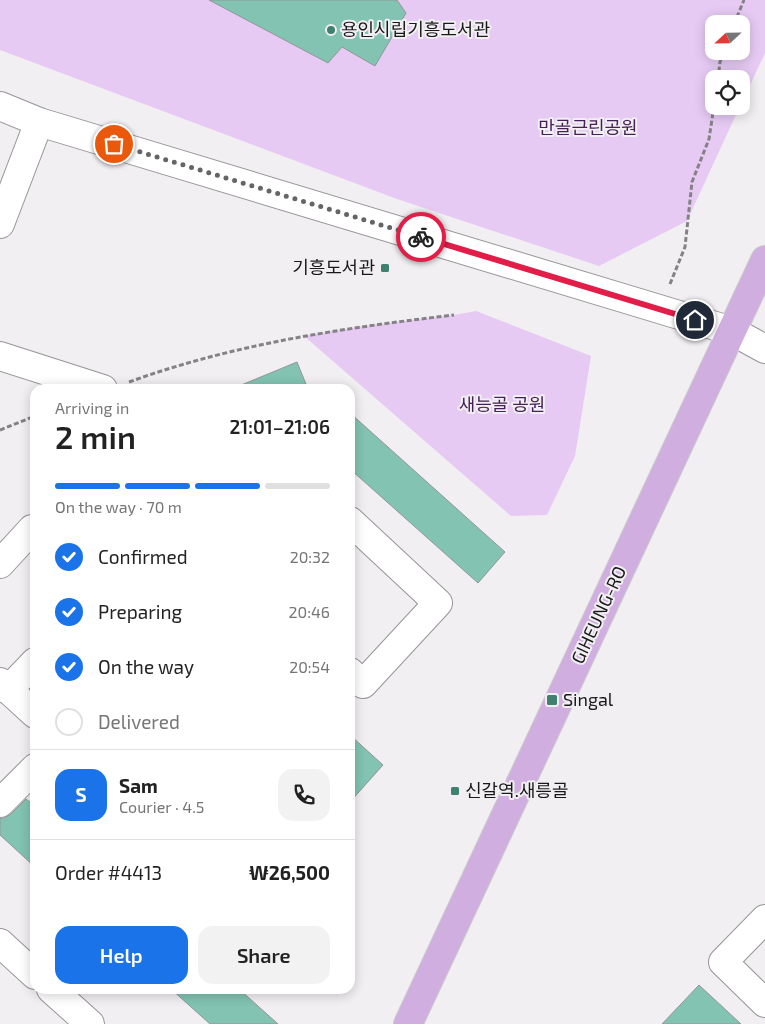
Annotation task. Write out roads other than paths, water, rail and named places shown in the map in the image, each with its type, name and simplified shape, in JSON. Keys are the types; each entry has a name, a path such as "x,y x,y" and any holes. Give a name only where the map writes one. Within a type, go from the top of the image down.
{"main road":[{"name":"GIHEUNG-RO","path":"408,1024 765,260"}],"street":[{"path":"0,106 39,122 732,331 765,349"},
{"path":"0,224 39,122"},
{"path":"0,356 106,384"},
{"path":"355,526 438,604 363,684 355,677"},
{"path":"0,564 30,531"},
{"path":"30,666 4,686 30,709"},
{"path":"0,803 30,773"},
{"path":"765,919 723,962 765,1003"},
{"path":"0,943 30,970"},
{"path":"57,994 90,1024"}],"place":[{"name":"용인시립기흥도서관","path":"331,30"},
{"name":"기흥도서관","path":"385,268"},
{"name":"Singal","path":"552,700"},
{"name":"신갈역.새릉골","path":"455,791"}],"park label":[{"name":"만골근린공원","path":"588,128"},
{"name":"새능골 공원","path":"502,405"}]}
